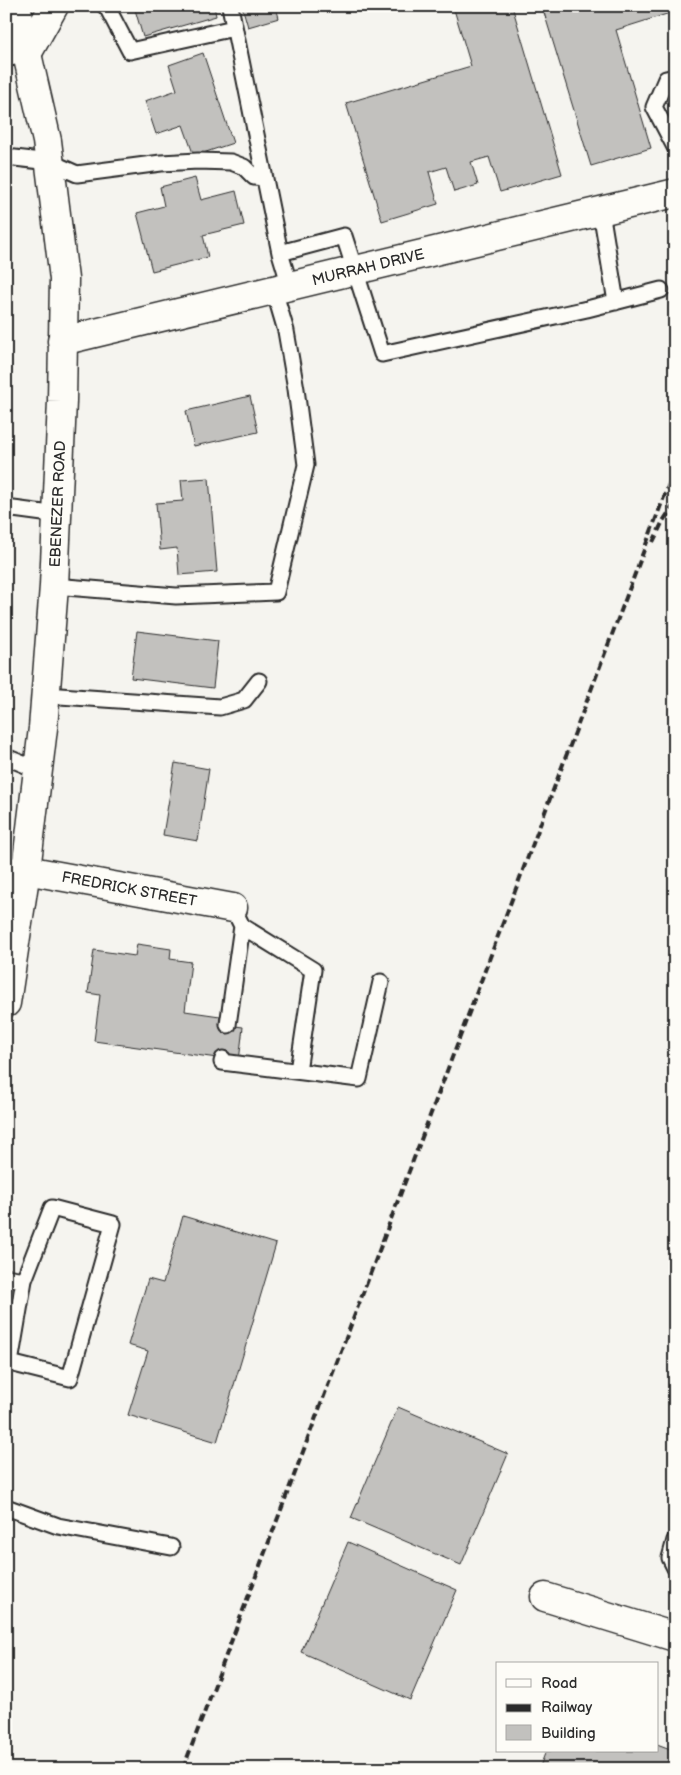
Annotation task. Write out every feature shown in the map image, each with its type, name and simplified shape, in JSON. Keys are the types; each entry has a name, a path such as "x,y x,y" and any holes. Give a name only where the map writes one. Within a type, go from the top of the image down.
{"main road":[{"name":"EBENEZER ROAD","path":"6,1003 16,867 38,770 54,586 62,401 64,279 47,141 17,56 16,6"},
{"path":"17,56 54,6"},
{"name":"MURRAH DRIVE","path":"62,341 675,193"},
{"name":"FREDRICK STREET","path":"16,867 238,917"},
{"path":"545,1597 675,1637"}],"lane":[{"path":"54,586 176,596 276,592 306,465 286,331 280,253 230,6"},
{"path":"107,7 130,51 234,28"},
{"path":"675,77 666,79 654,107 675,147"},
{"path":"6,157 50,162 77,174 160,163 231,162 244,167 254,177 265,178"},
{"path":"601,211 616,302"},
{"path":"280,253 344,236 382,354 616,302 661,290"},
{"path":"6,508 58,516"},
{"path":"45,695 220,707 244,700 259,681"},
{"path":"6,756 38,770"},
{"path":"228,1025 238,917 313,970 298,1071"},
{"path":"223,1059 222,1062 359,1079 381,982"},
{"path":"52,1208 113,1224 70,1378 10,1363 24,1280 52,1208"},
{"path":"6,1277 24,1280"},
{"path":"6,1507 58,1526 170,1547"},
{"path":"675,1540 670,1558 675,1568"}],"building":[{"path":"134,6 214,6 216,16 143,37"},
{"path":"242,6 279,6 276,7 279,18 248,27"},
{"path":"453,6 512,6 562,174 500,192 489,157 471,162 478,185 454,192 446,167 429,172 438,204 382,221 346,103 471,66"},
{"path":"542,6 675,6 675,31 670,13 616,30 651,148 591,166"},
{"path":"203,53 233,143 194,156 183,125 156,134 145,101 177,90 169,65"},
{"path":"195,178 201,200 236,191 244,225 203,235 208,257 152,271 137,213 164,206 160,187"},
{"path":"250,396 258,432 194,446 186,411"},
{"path":"209,478 217,572 179,575 177,548 160,550 156,503 183,501 181,480"},
{"path":"137,631 218,641 213,688 131,678"},
{"path":"175,763 209,769 198,841 163,835"},
{"path":"137,944 171,949 170,959 191,962 185,1011 220,1016 219,1024 243,1027 239,1061 94,1041 100,995 88,993 94,950 135,956"},
{"path":"183,1216 276,1244 217,1442 128,1415 148,1351 128,1345 148,1279 163,1283"},
{"path":"398,1407 508,1454 461,1565 351,1518"},
{"path":"348,1542 457,1590 410,1700 301,1652"},
{"path":"658,1744 673,1750 666,1769 539,1769 546,1752 658,1752"}],"railway":[{"path":"183,1769 675,468"},
{"path":"653,542 663,521 675,503"}]}
